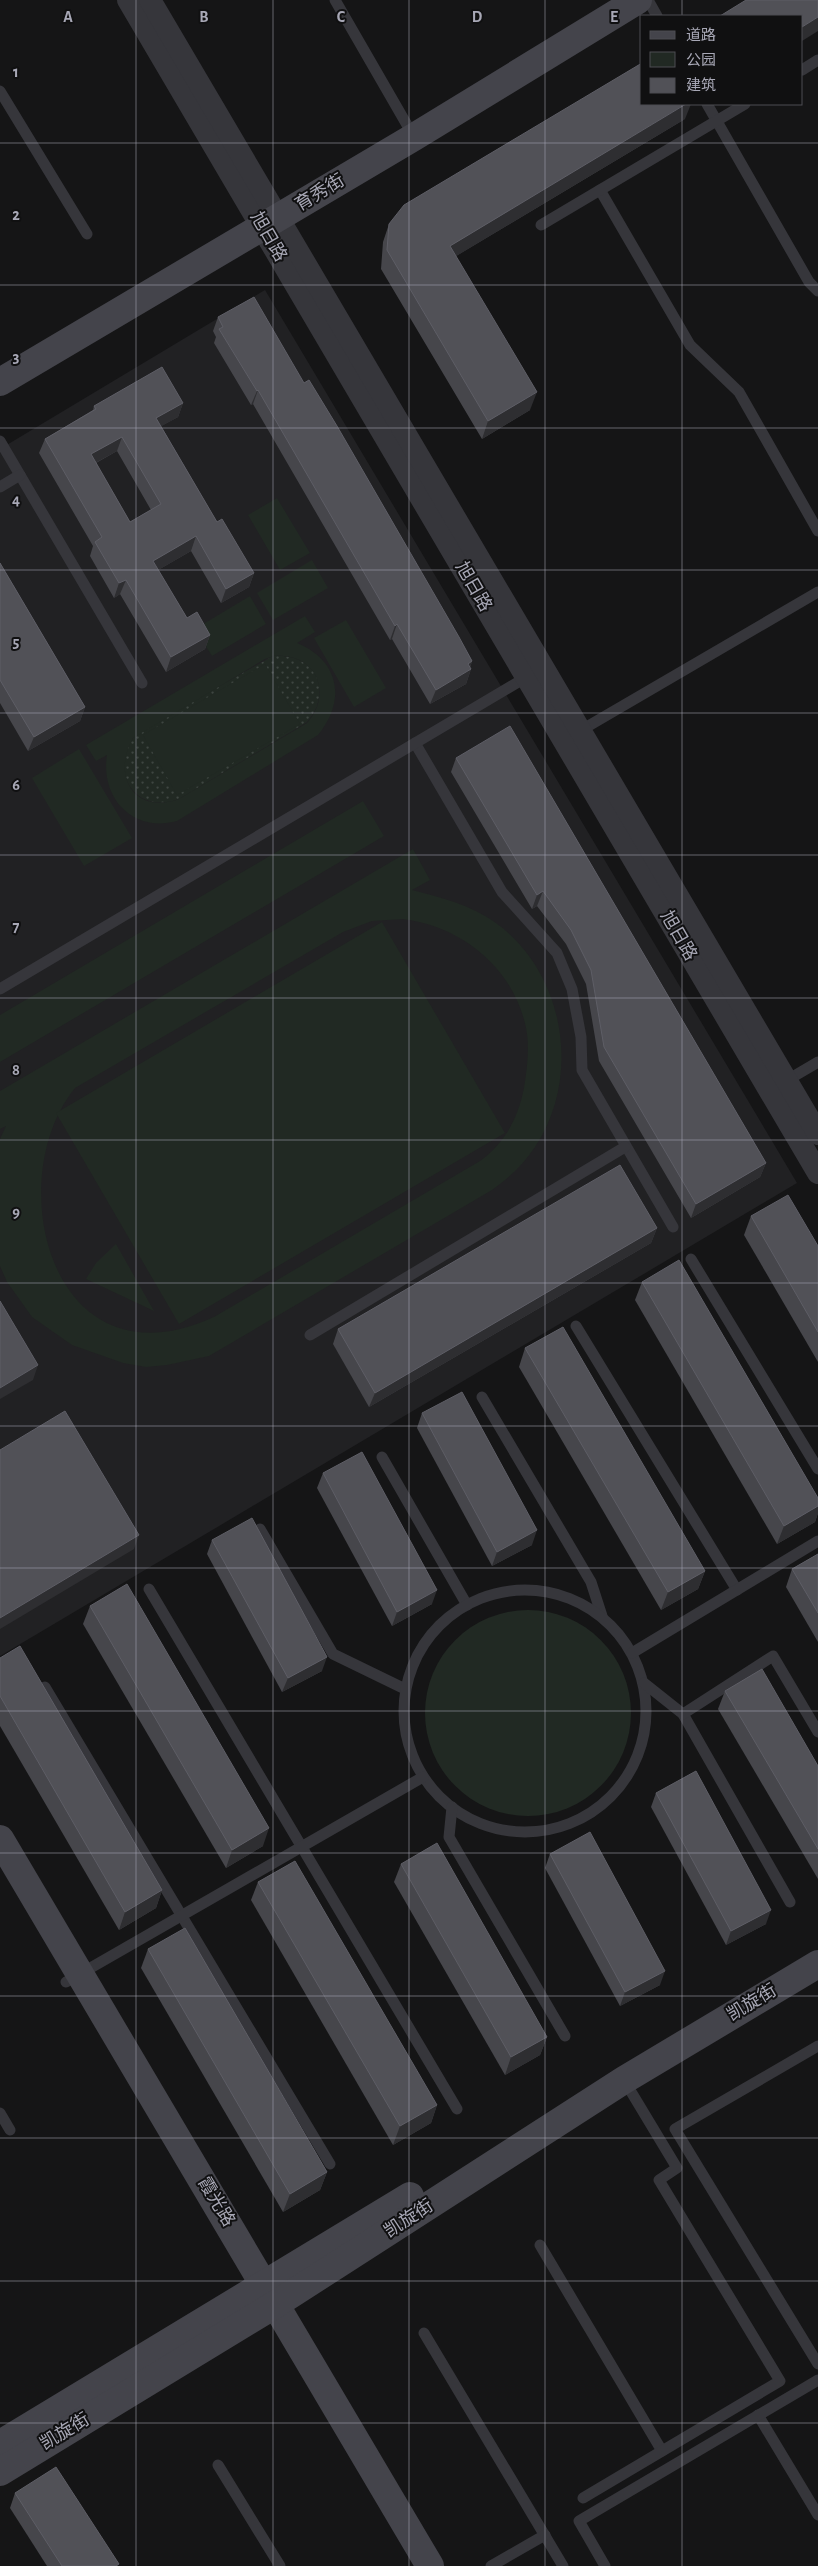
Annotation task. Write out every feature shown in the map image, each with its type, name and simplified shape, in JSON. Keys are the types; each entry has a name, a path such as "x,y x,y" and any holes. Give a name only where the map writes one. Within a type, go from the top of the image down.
{"street":[{"name":"旭日路","path":"128,0 265,215 778,1086 818,1173"},
{"name":"旭日路","path":"150,0 265,215"},
{"name":"育秀街","path":"409,129 605,0"},
{"name":"育秀街","path":"0,382 265,215 409,129 638,0"},
{"name":"育秀街","path":"0,360 265,215"},
{"name":"旭日路","path":"778,1086 818,1134"},
{"name":"霞光路","path":"0,1839 73,1978 263,2299 430,2566"},
{"name":"霞光路","path":"0,1870 73,1978"},
{"name":"凯旋街","path":"0,2472 263,2299 818,1950"},
{"name":"凯旋街","path":"0,2444 263,2299 818,1964"},
{"name":"霞光路","path":"263,2299 411,2566"}],"lane":[{"path":"335,0 409,129"},
{"path":"648,0 656,15"},
{"path":"803,69 818,60"},
{"path":"0,91 87,234"},
{"path":"708,105 809,282 818,291"},
{"path":"540,225 743,105"},
{"path":"600,190 690,345 740,392 818,530"},
{"path":"0,441 142,683"},
{"path":"0,487 20,475"},
{"path":"572,736 818,592"},
{"path":"0,989 534,672"},
{"path":"415,743 502,892 557,953 566,972 576,1005 581,1037 582,1070 673,1227"},
{"path":"778,1086 818,1062"},
{"path":"310,1335 625,1147"},
{"path":"691,1259 818,1469"},
{"path":"576,1326 737,1590"},
{"path":"482,1397 591,1582 602,1616 632,1653 644,1684 647,1722 637,1760 617,1792 587,1817 550,1831 512,1833 474,1823 442,1801 418,1770 404,1731 405,1689 419,1650 446,1617 482,1596 524,1589 565,1596 602,1616"},
{"path":"382,1457 468,1605"},
{"path":"260,1529 333,1654 405,1689"},
{"path":"632,1653 818,1541"},
{"path":"149,1589 458,2109"},
{"path":"683,1714 773,1656 818,1732"},
{"path":"40,1679 330,2164"},
{"path":"644,1684 683,1714 790,1902"},
{"path":"73,1978 423,1776"},
{"path":"452,1807 449,1837 565,2036"},
{"path":"818,2046 675,2129 818,2364"},
{"path":"583,2498 780,2381 658,2180 677,2168 624,2080"},
{"path":"0,2113 10,2130"},
{"path":"540,2245 662,2451"},
{"path":"424,2333 563,2566"},
{"path":"605,2566 579,2521 818,2380"},
{"path":"758,2415 818,2516"},
{"path":"218,2465 280,2566"},
{"path":"491,2566 545,2535"}],"shaded area":[{"path":"265,290 797,1183 0,1656 0,449"}],"green space":[{"path":"277,498 310,553 280,570 248,515"},
{"path":"312,560 328,588 273,620 257,593"},
{"path":"250,596 266,624 212,656 195,629"},
{"path":"305,616 315,632 297,643 311,650 322,660 330,670 334,682 333,708 327,722 318,735 177,821 147,822 134,817 123,809 114,798 109,785 106,771 107,755 96,761 86,745","holes":["274,656 288,656 300,660 310,667 316,676 319,687 319,699 315,711 307,723 179,799 163,803 150,802 139,797 131,789 126,778 125,766 127,752 133,738 265,659"]},
{"path":"346,620 386,688 354,707 314,638"},
{"path":"273,656 288,657 300,661 309,667 316,676 319,686 319,698 315,710 307,722 179,799 162,803 148,800 137,794 128,784 124,771 124,758 129,744 140,731"},
{"path":"265,664 300,724 177,795 143,735"},
{"path":"79,749 132,838 84,866 32,778"},
{"path":"363,801 384,836 0,1062 0,1015"},
{"path":"413,849 430,880 412,890 446,899 477,911 496,923 519,944 538,969 551,997 559,1028 562,1059 558,1090 550,1119 526,1160 492,1190 209,1356 167,1365 146,1367 123,1363 72,1345 32,1317 7,1282 0,1266 0,1139 6,1126 0,1129 0,1091","holes":["403,919 424,923 464,941 482,954 497,969 510,987 520,1006 528,1043 524,1088 514,1120 497,1146 480,1161 214,1317 158,1332 113,1326 79,1302 55,1265 43,1221 42,1173 53,1127 75,1088 343,932 372,921"]},
{"path":"382,922 505,1133 179,1324 56,1113"},
{"path":"116,1244 154,1311 86,1279 96,1263"},
{"path":"518,1610 538,1610 568,1617 594,1633 608,1647 624,1673 631,1703 631,1723 624,1753 608,1779 594,1793 568,1809 538,1816 518,1816 488,1809 462,1793 448,1779 432,1753 425,1723 425,1703 432,1673 448,1647 462,1633 488,1617"}],"building":[{"path":"746,0 818,0 818,17 803,26 803,15 722,15"},
{"path":"640,64 640,105 684,105 450,246 537,392 488,421 387,250 389,224 404,205"},
{"path":"254,297 304,383 309,380 337,426 472,661 468,664 471,669 436,690 397,624 395,626 258,390 219,329 223,327 218,317"},
{"path":"162,367 183,403 156,418 217,522 222,519 254,573 226,589 196,536 153,561 187,618 197,612 210,635 171,657 126,580 119,583 95,542 102,537 45,439 96,409 94,406","holes":["122,437 161,504 130,522 91,454"]},
{"path":"0,563 85,707 34,737 0,680"},
{"path":"510,726 766,1163 696,1204 604,1047 591,970 571,930 543,891 537,895 456,758"},
{"path":"620,1165 657,1228 375,1393 338,1329"},
{"path":"788,1195 818,1246 818,1332 751,1216"},
{"path":"679,1260 818,1498 818,1506 784,1526 642,1282"},
{"path":"0,1301 38,1365 0,1388"},
{"path":"563,1327 705,1571 668,1592 525,1348"},
{"path":"462,1392 537,1530 497,1552 422,1413"},
{"path":"65,1411 139,1535 0,1618 0,1450"},
{"path":"362,1452 437,1590 397,1612 323,1473"},
{"path":"252,1518 327,1657 288,1678 212,1540"},
{"path":"818,1554 818,1613 792,1569"},
{"path":"127,1584 269,1828 232,1850 90,1606"},
{"path":"20,1646 162,1890 125,1912 0,1696 0,1658"},
{"path":"762,1669 818,1766 818,1849 725,1691"},
{"path":"696,1771 771,1910 731,1931 656,1793"},
{"path":"590,1832 665,1971 625,1992 550,1854"},
{"path":"437,1843 547,2037 511,2057 401,1864"},
{"path":"295,1861 437,2105 400,2126 258,1882"},
{"path":"185,1928 327,2172 290,2194 148,1949"},
{"path":"56,2467 119,2564 116,2566 62,2566 15,2493"}]}
